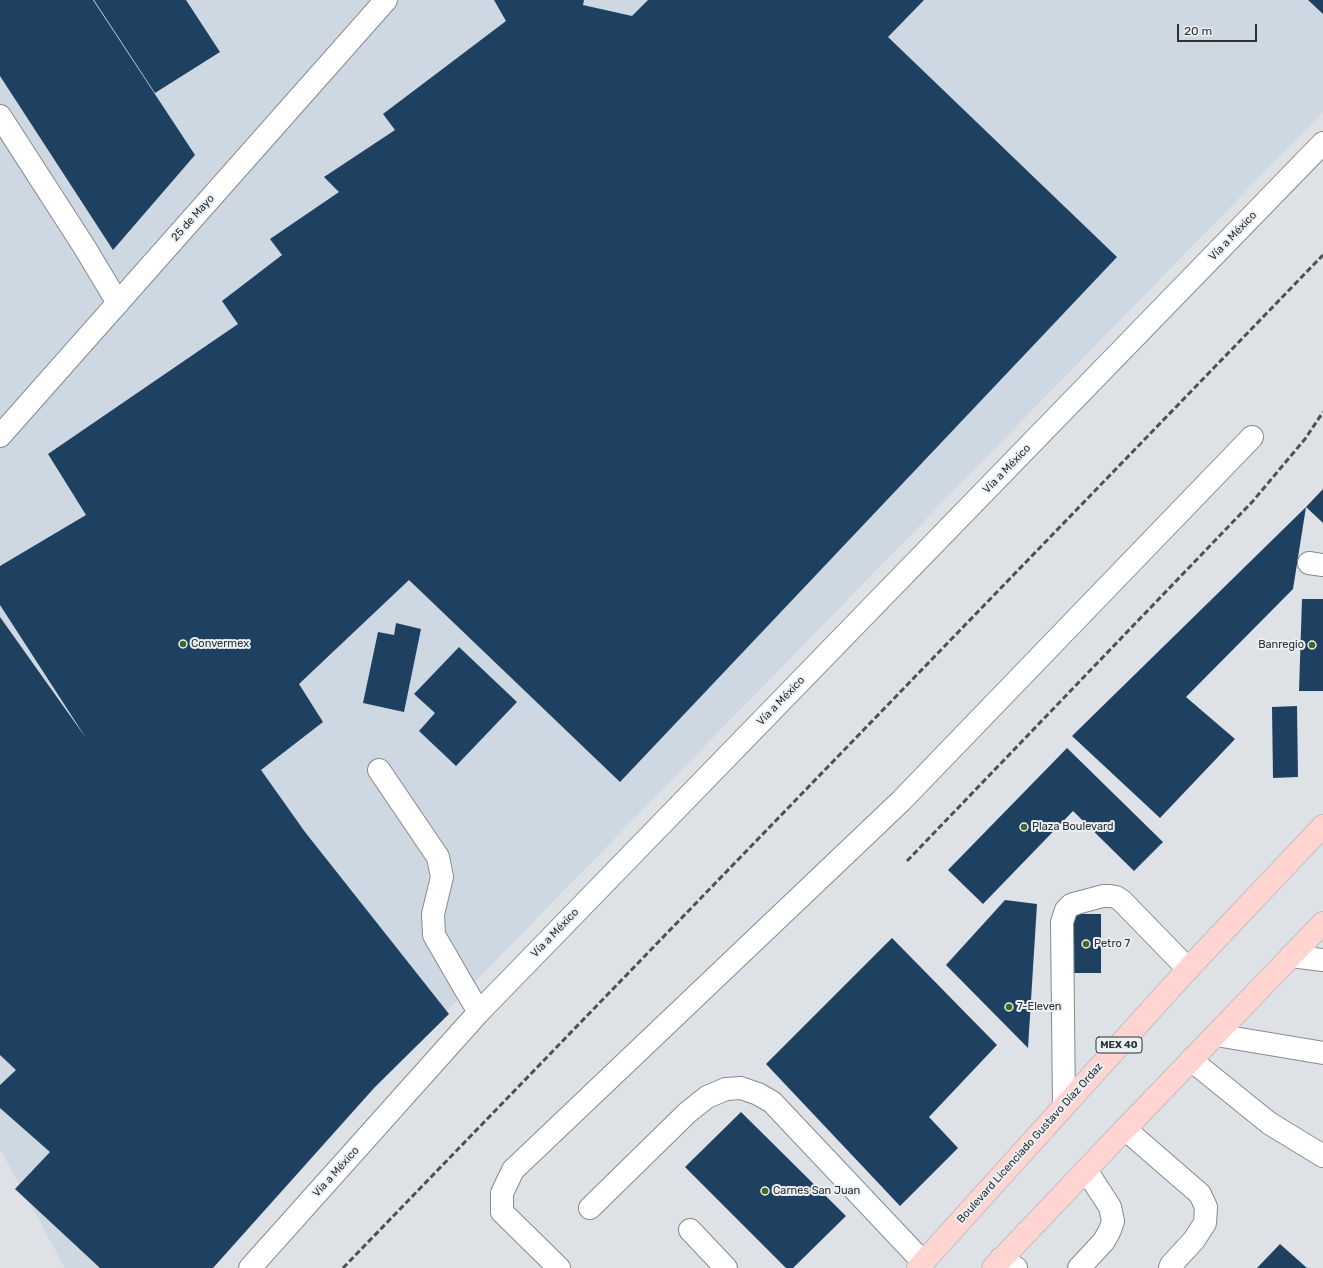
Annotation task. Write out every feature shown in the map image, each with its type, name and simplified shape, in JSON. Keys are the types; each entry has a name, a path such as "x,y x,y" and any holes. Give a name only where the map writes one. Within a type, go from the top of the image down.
{"main road":[{"name":"Boulevard Licenciado Gustavo Díaz Ordaz","path":"921,1265 1188,969 1323,826"},
{"path":"1004,1265 1086,1170 1124,1129 1323,923"}],"street":[{"name":"25 de Mayo","path":"0,436 386,0"},
{"path":"0,116 85,248 118,304"},
{"name":"Vía a México","path":"250,1268 479,1012 1323,143"},
{"path":"559,1268 502,1212 502,1193 513,1170 902,801 1252,437"},
{"path":"378,770 438,857 442,877 433,914 434,935 479,1012"},
{"path":"1064,1106 1062,922 1066,910 1071,905 1102,896 1116,898 1122,901 1188,969"},
{"path":"1291,956 1323,960"},
{"path":"1216,1035 1323,1053"},
{"path":"1191,1060 1269,1123 1323,1156"},
{"path":"590,1208 687,1113 707,1097 726,1089 741,1088 758,1094 772,1102 921,1265"},
{"path":"1124,1129 1200,1194 1206,1207 1205,1223 1194,1240 1169,1267"},
{"path":"1078,1268 1104,1241 1113,1221 1110,1207 1086,1170"},
{"path":"690,1230 726,1268"}],"shaded area":[{"path":"0,0 1323,0 1323,112 196,1268 65,1268 0,1149"}],"building":[{"path":"0,0 93,0 195,155 113,250 0,76"},
{"path":"94,0 186,0 220,52 155,93"},
{"path":"494,0 584,0 583,5 632,16 648,0 924,0 888,37 1117,257 620,782 409,580 299,684 323,722 261,770 305,832 449,1014 375,1087 213,1268 100,1268 15,1189 50,1152 0,1108 0,1085 16,1070 0,1055 0,617 86,738 0,605 0,566 86,515 48,454 238,324 222,301 282,255 270,239 339,192 324,177 395,130 383,114 506,21"},
{"path":"1308,0 1323,0 1323,14"},
{"path":"1323,489 1323,523 1306,507"},
{"path":"1306,507 1293,589 1186,697 1235,739 1160,818 1072,736"},
{"name":"Banregio","path":"1302,599 1323,599 1323,691 1299,691"},
{"path":"396,623 421,629 404,712 363,703 378,632 394,635"},
{"path":"459,647 517,702 456,766 419,731 435,713 414,694"},
{"path":"1297,706 1298,777 1273,778 1272,707"},
{"name":"Plaza Boulevard","path":"1067,748 1163,842 1134,871 1073,811 983,904 948,870"},
{"name":"7-Eleven","path":"1005,900 1037,904 1028,1048 946,965"},
{"name":"Petro 7","path":"1071,914 1101,914 1101,973 1071,973"},
{"path":"892,938 997,1045 929,1117 958,1148 900,1206 766,1064"},
{"name":"Carnes San Juan","path":"741,1112 846,1216 793,1268 786,1268 685,1167"},
{"path":"1280,1244 1307,1268 1257,1268"}],"railway":[{"path":"343,1268 1323,255"},
{"path":"907,861 1253,501 1305,439 1323,412"}],"place":[{"name":"Convermex","path":"183,644"},
{"name":"Banregio","path":"1312,645"},
{"name":"Plaza Boulevard","path":"1024,827"},
{"name":"Petro 7","path":"1086,944"},
{"name":"7-Eleven","path":"1009,1007"},
{"name":"Carnes San Juan","path":"765,1191"}]}
